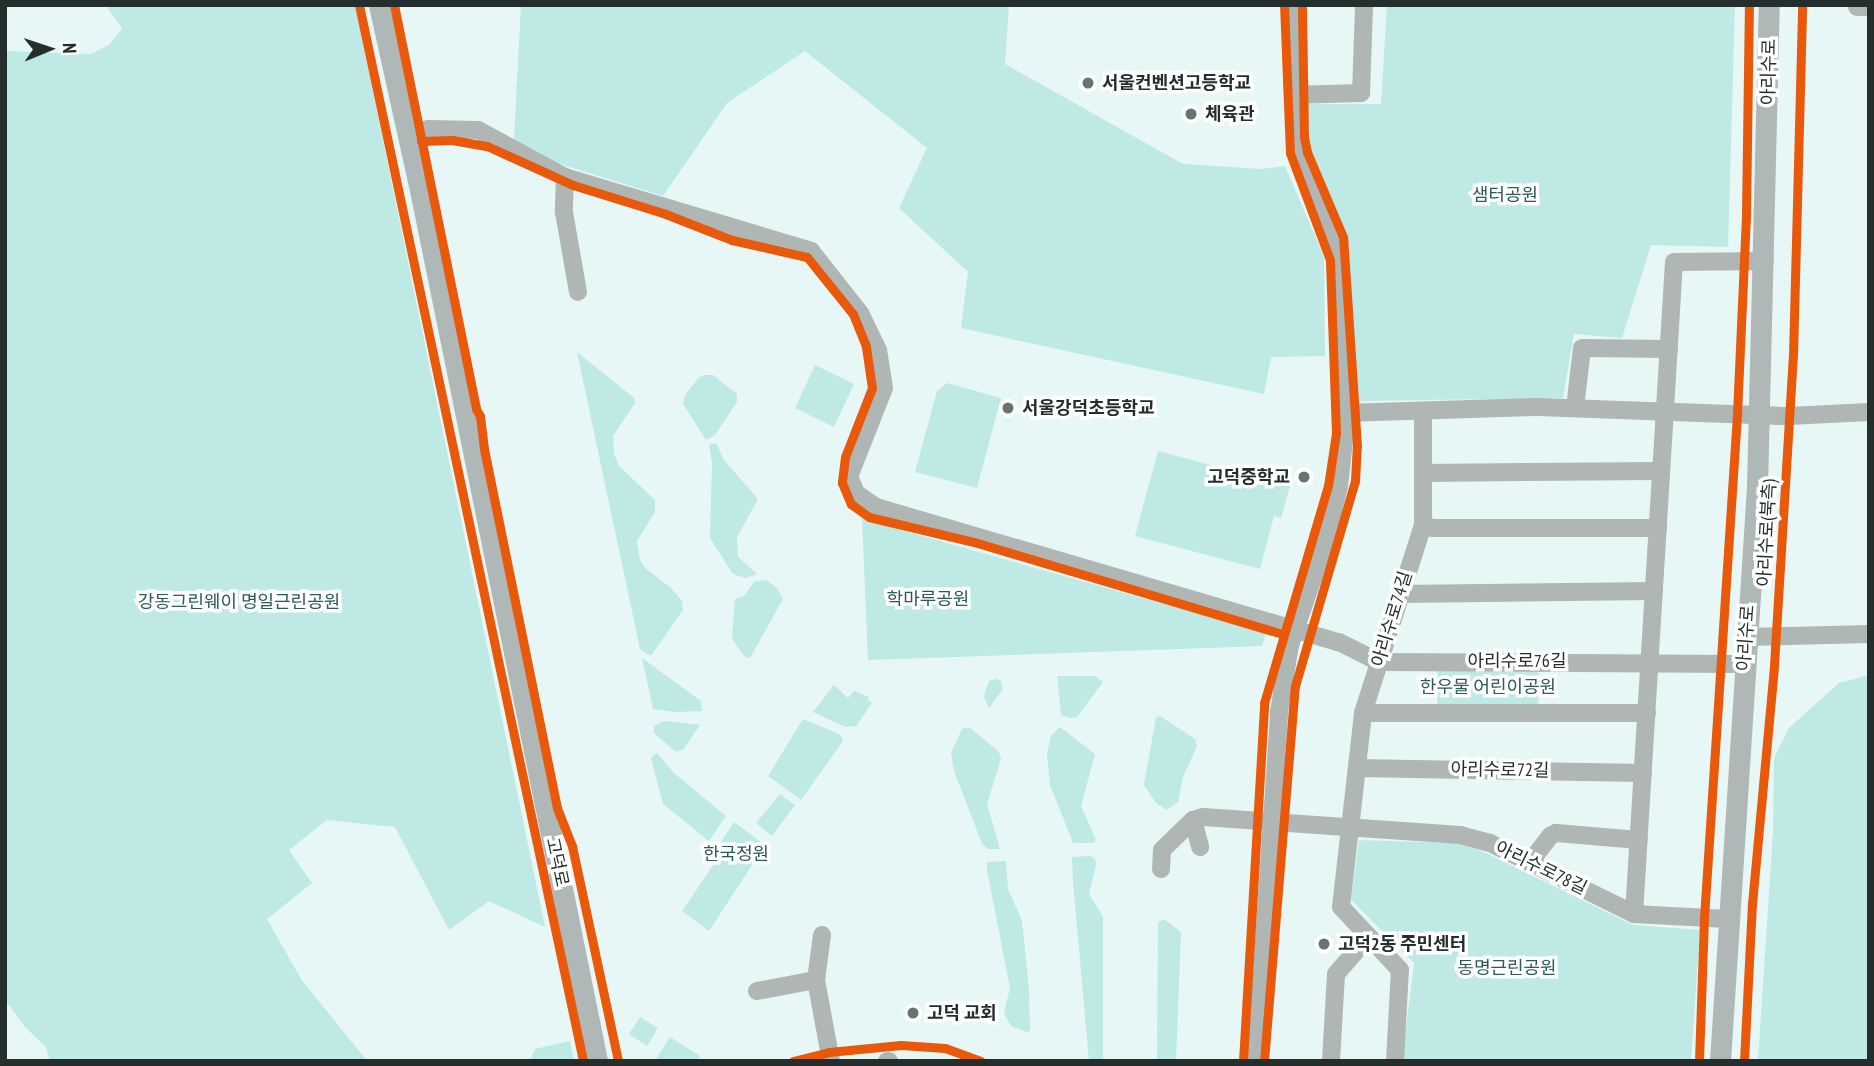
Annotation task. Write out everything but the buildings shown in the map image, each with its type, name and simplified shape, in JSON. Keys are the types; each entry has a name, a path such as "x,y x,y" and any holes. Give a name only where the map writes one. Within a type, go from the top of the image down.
{"main road":[{"name":"고덕로","path":"379,5 408,132 597,1061"},
{"name":"아리수로","path":"1720,1061 1760,415 1769,5"}],"street":[{"path":"1256,1061 1279,712 1284,673 1326,540 1339,486 1344,413 1334,242 1298,150 1293,95 1291,5"},
{"path":"1293,95 1361,93 1364,5"},
{"path":"408,132 429,129 478,130 565,177 564,212 578,292"},
{"name":"아리수로76길","path":"565,177 811,251 860,313 878,350 884,388 849,477 856,493 876,507 1339,642 1379,662 1744,664"},
{"path":"1634,914 1674,262 1765,261"},
{"path":"1575,408 1582,348 1669,349"},
{"path":"1344,413 1575,408 1760,415 1869,412"},
{"name":"아리수로74길","path":"1351,827 1363,713 1423,525 1423,411"},
{"path":"1423,474 1661,471"},
{"path":"1423,525 1433,528 1658,528"},
{"path":"1400,594 1654,591"},
{"path":"1746,637 1869,634"},
{"path":"1363,713 1647,713"},
{"name":"아리수로72길","path":"1357,768 1643,773"},
{"name":"아리수로78길","path":"1192,820 1203,817 1460,835 1490,843 1634,914 1727,919"},
{"path":"1161,869 1162,850 1192,820 1200,847"},
{"path":"1351,827 1341,907 1400,970 1395,1061"},
{"path":"1530,862 1550,836 1556,833 1639,840"},
{"path":"822,935 816,980 831,1061"},
{"path":"1331,1061 1336,974 1369,936"},
{"path":"757,991 816,980"}],"green space":[{"name":"강동그린웨이 명일근린공원","path":"106,5 355,5 545,927 489,901 449,930 395,827 327,820 289,850 312,883 267,919 301,979 367,1061 50,1061 46,1047 25,1027 5,1000 5,51 91,54 109,45 122,29"},
{"path":"521,5 1009,5 1005,64 1183,164 1261,169 1285,166 1324,257 1325,356 1271,357 1264,394 961,328 968,272 899,208 927,148 805,51 727,103 663,196 541,158 514,139"},
{"name":"샘터공원","path":"1387,5 1735,5 1728,247 1651,245 1622,338 1574,334 1563,398 1354,401 1353,320 1347,238 1312,160 1304,104 1381,104"},
{"path":"577,352 634,398 635,403 613,436 614,454 619,466 655,500 655,512 637,541 640,560 645,568 671,588 682,601 683,610 651,656 640,649"},
{"path":"815,365 854,384 834,427 795,408"},
{"path":"713,375 737,394 737,402 715,435 706,440 683,404 685,395 699,377"},
{"path":"947,383 1001,398 977,488 915,472 937,391"},
{"path":"716,443 724,460 758,499 737,537 738,557 757,574 745,578 733,574 710,538 712,463 709,445"},
{"path":"1158,451 1290,486 1281,518 1274,516 1260,569 1135,536"},
{"name":"학마루공원","path":"862,519 1266,633 1262,646 868,660"},
{"path":"766,580 776,587 783,599 750,658 744,656 732,639 735,599 744,596 754,582"},
{"path":"642,658 701,701 702,711 653,709"},
{"name":"한우물 어린이공원","path":"1438,661 1539,661 1538,713 1437,713"},
{"path":"1869,675 1869,1061 1758,1061 1773,831 1774,758 1789,728 1839,683"},
{"path":"1057,676 1095,676 1103,682 1077,717 1071,718 1061,715"},
{"path":"989,681 1001,681 1003,689 989,708 984,697"},
{"path":"834,685 848,698 854,691 869,697 867,700 872,703 856,726 845,727 813,712"},
{"path":"1160,716 1195,739 1197,746 1183,777 1178,802 1167,810 1155,802 1144,785 1156,717"},
{"path":"803,719 841,735 843,741 801,800 768,776"},
{"path":"664,721 700,725 683,750 676,752 654,733 654,726"},
{"path":"969,727 999,752 1001,759 987,804 1000,849 988,849 982,844 954,771 951,753 962,729"},
{"path":"1060,727 1095,754 1081,806 1096,840 1093,843 1073,843 1050,785 1047,753 1051,736"},
{"path":"657,753 674,773 726,816 709,841 663,804 651,758"},
{"path":"780,794 795,805 772,836 756,823"},
{"name":"한국정원","path":"734,822 765,845 709,931 682,911 714,864 709,860"},
{"name":"동명근린공원","path":"1359,840 1455,843 1482,851 1633,925 1700,930 1691,1061 1402,1061 1414,963 1351,900"},
{"path":"1090,856 1095,859 1096,865 1089,894 1103,917 1103,1061 1089,1061 1073,882 1072,857"},
{"path":"1006,861 1008,889 1022,921 1029,990 1030,1031 1026,1032 1011,1026 1004,1013 1010,988 987,870 987,862"},
{"path":"1164,919 1181,932 1176,1061 1157,1061 1158,922"},
{"path":"640,1017 658,1028 647,1046 629,1034"},
{"path":"670,1037 700,1056 697,1061 655,1061"},
{"path":"570,1041 574,1061 530,1061 535,1049"}],"cycle path":[{"path":"359,5 583,1061"},
{"path":"394,5 476,409 480,416 484,449 557,808 572,846 618,1061"},
{"path":"1243,1061 1264,703 1328,486 1336,433 1330,260 1290,153 1284,5"},
{"path":"1264,1061 1295,686 1355,481 1357,446 1343,237 1307,152 1304,137 1302,5"},
{"path":"1699,1061 1704,918 1737,414 1746,215 1749,5"},
{"name":"아리수로(북측)","path":"1744,1061 1752,904 1774,665 1793,356 1802,5"},
{"path":"421,141 452,140 487,146 573,185 663,213 732,240 807,257 853,314 866,347 872,388 845,457 842,483 851,504 869,517 974,542 1283,634"},
{"path":"793,1061 829,1052 901,1045 945,1048 981,1061"}],"place":[{"name":"서울컨벤션고등학교","path":"1088,83"},
{"name":"체육관","path":"1191,114"},
{"name":"서울강덕초등학교","path":"1008,408"},
{"name":"고덕중학교","path":"1304,477"},
{"name":"고덕2동 주민센터","path":"1324,944"},
{"name":"고덕 교회","path":"913,1013"}]}
